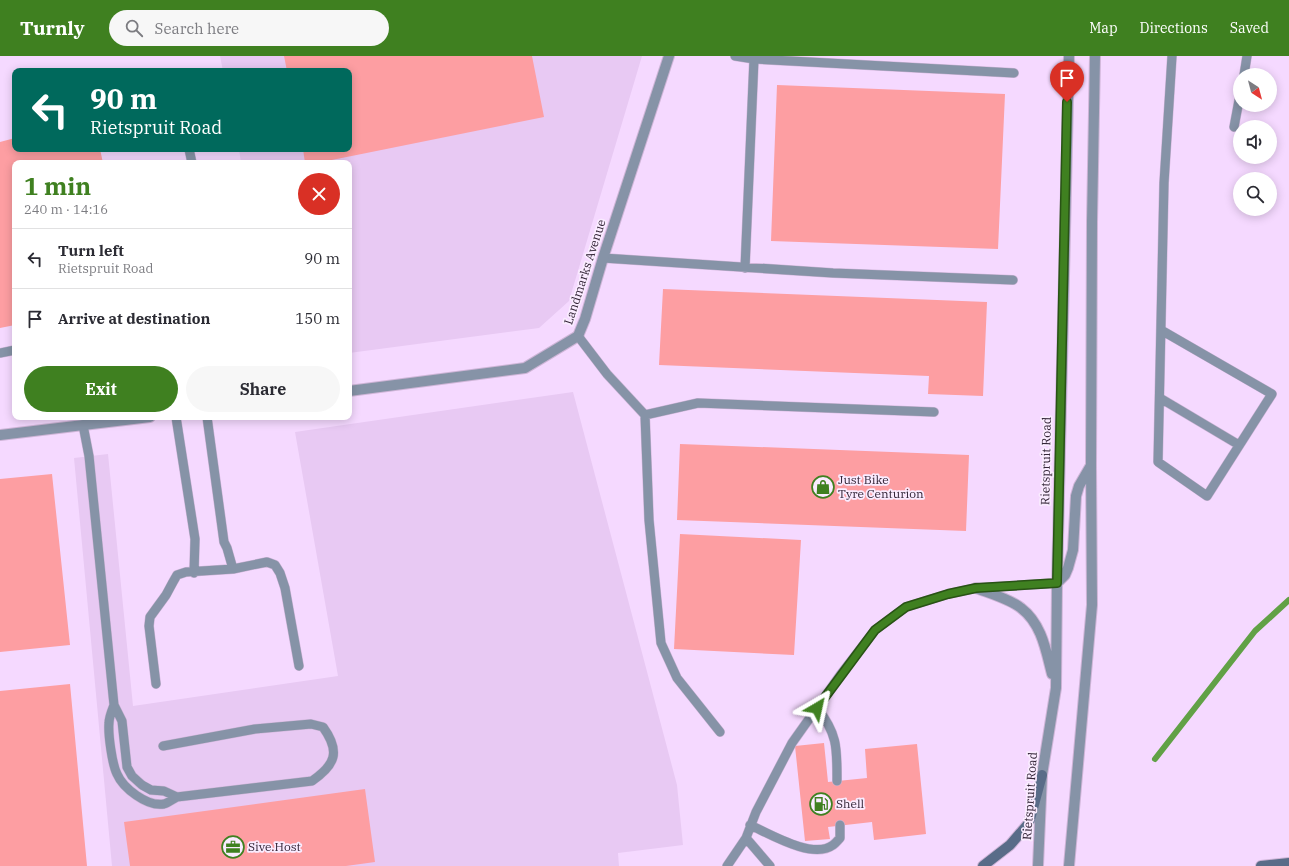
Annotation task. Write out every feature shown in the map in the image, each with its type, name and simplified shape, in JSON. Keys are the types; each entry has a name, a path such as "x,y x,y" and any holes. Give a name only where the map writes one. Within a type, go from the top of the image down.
{"main road":[{"path":"983,866 1010,845 1029,823 1042,776"},
{"path":"1261,866 1289,863"}],"street":[{"name":"Landmarks Avenue","path":"352,391 525,368 578,336 585,319 603,258 669,56"},
{"name":"Rietspruit Road","path":"1038,866 1042,776 1056,688 1069,56"},
{"path":"1069,866 1092,605 1092,222 1096,56"},
{"path":"0,435 125,420"},
{"path":"1057,583 1065,575 1070,562 1073,550 1076,496 1091,465"},
{"path":"976,588 1021,608 1036,624 1043,640 1056,688"}],"lane":[{"path":"735,56 754,59 1014,73"},
{"path":"1161,330 1272,394 1208,496 1158,462 1164,183 1172,56"},
{"path":"1245,68 1247,56"},
{"path":"745,268 754,59"},
{"path":"603,258 841,274 1013,280"},
{"path":"578,336 607,374 645,415 649,520 661,643 677,678 720,732"},
{"path":"0,353 12,351"},
{"path":"1160,398 1239,445"},
{"path":"645,415 698,403 934,412"},
{"path":"176,420 195,539 194,573"},
{"path":"208,420 224,542 234,569"},
{"path":"83,425 89,456 114,705 122,721 128,767 132,776 142,785 151,790 164,791 177,797"},
{"path":"156,684 149,626 150,617 166,595 177,575 186,572 194,573 234,569 267,562 275,565 280,573 285,588 299,666"},
{"path":"727,866 746,838 750,826 792,743 875,630 906,607 948,594 976,588 1057,583"},
{"path":"114,705 108,722 110,746 117,775 136,795 152,803 164,804 177,797 312,781 324,772 331,764 333,750 330,737 323,727 311,724 255,729 163,746"},
{"path":"817,708 827,721 833,734 837,750 837,781"},
{"path":"750,826 810,850 832,845 840,838 840,825"},
{"path":"746,838 770,866"}],"shaded area":[{"path":"220,56 642,56 569,301 539,328 352,353 352,160 241,160 239,152 352,152 352,68 222,68"},
{"path":"573,392 677,785 683,845 618,853 619,866 112,866 74,458 108,454 133,706 338,676 295,432"}],"building":[{"path":"284,56 532,56 544,117 332,160 305,160 303,152 352,152 352,68 286,68"},
{"path":"777,85 1005,94 998,249 771,241"},
{"path":"12,139 12,152 101,152 102,160 12,160 12,326 0,328 0,142"},
{"path":"663,289 987,302 983,396 928,394 929,376 659,365"},
{"name":"Just Bike Tyre Centurion","path":"680,444 969,455 966,531 677,520"},
{"path":"52,474 70,645 0,652 0,479"},
{"path":"680,534 801,540 794,655 674,649"},
{"path":"70,684 87,866 0,866 0,691"},
{"path":"824,743 828,782 867,778 865,749 917,744 926,834 874,840 872,822 828,827 830,839 805,841 795,746"},
{"path":"365,789 375,862 346,866 130,866 124,822"}],"waterway":[{"path":"1155,759 1255,631 1289,600"}],"place":[{"name":"Just Bike Tyre Centurion","path":"823,487"},
{"name":"Shell","path":"821,804"},
{"name":"Sive.Host","path":"233,847"}],"route":[{"path":"817,708 875,630 906,607 948,594 976,588 1057,583 1067,102"}]}
